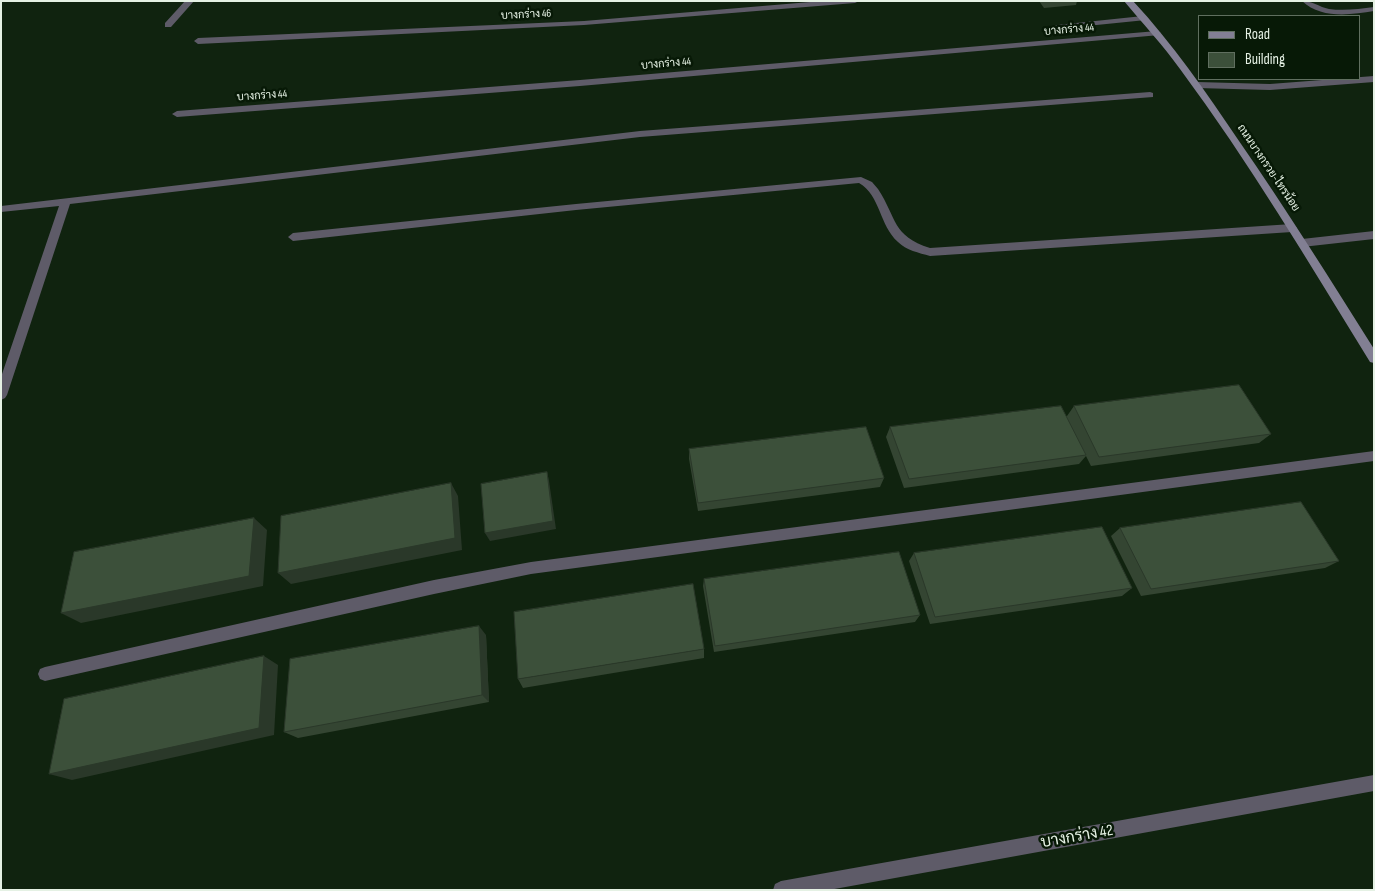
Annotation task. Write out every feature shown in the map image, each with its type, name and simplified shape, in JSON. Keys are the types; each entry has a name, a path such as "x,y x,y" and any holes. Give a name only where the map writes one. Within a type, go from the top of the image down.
{"main road":[{"name":"ถนนบางกรวย-ไทรน้อย","path":"1128,1 1157,33 1197,85 1302,243 1374,359"}],"street":[{"path":"168,25 190,1"},
{"name":"บางกร่าง 46","path":"198,41 584,23 855,1"},
{"path":"1306,1 1312,6 1326,11 1342,13 1374,10"},
{"path":"1057,27 1143,18"},
{"name":"บางกร่าง 44","path":"176,114 580,83 1157,33"},
{"path":"1197,85 1270,87 1374,79"},
{"path":"1,209 65,203 640,134 1150,95"},
{"path":"293,237 605,204 861,180 870,184 898,237 916,248 930,252 1292,228"},
{"path":"1,395 65,203"},
{"path":"1302,243 1374,235"},
{"path":"45,674 434,587 531,568 1374,456"},
{"name":"บางกร่าง 42","path":"781,890 1374,783"}],"building":[{"path":"1239,385 1271,434 1099,457 1074,406"},
{"path":"1061,406 1086,455 909,479 890,427"},
{"path":"866,427 884,478 698,503 689,449"},
{"path":"547,472 553,521 485,533 481,484"},
{"path":"451,483 455,538 278,573 281,516"},
{"path":"1301,502 1339,561 1151,589 1120,528"},
{"path":"254,518 249,576 61,613 74,552"},
{"path":"1102,527 1132,588 935,617 914,553"},
{"path":"899,552 920,615 715,646 704,579"},
{"path":"693,584 704,649 518,679 514,612"},
{"path":"479,626 482,695 284,732 290,659"},
{"path":"264,656 259,728 49,774 64,699"}]}
